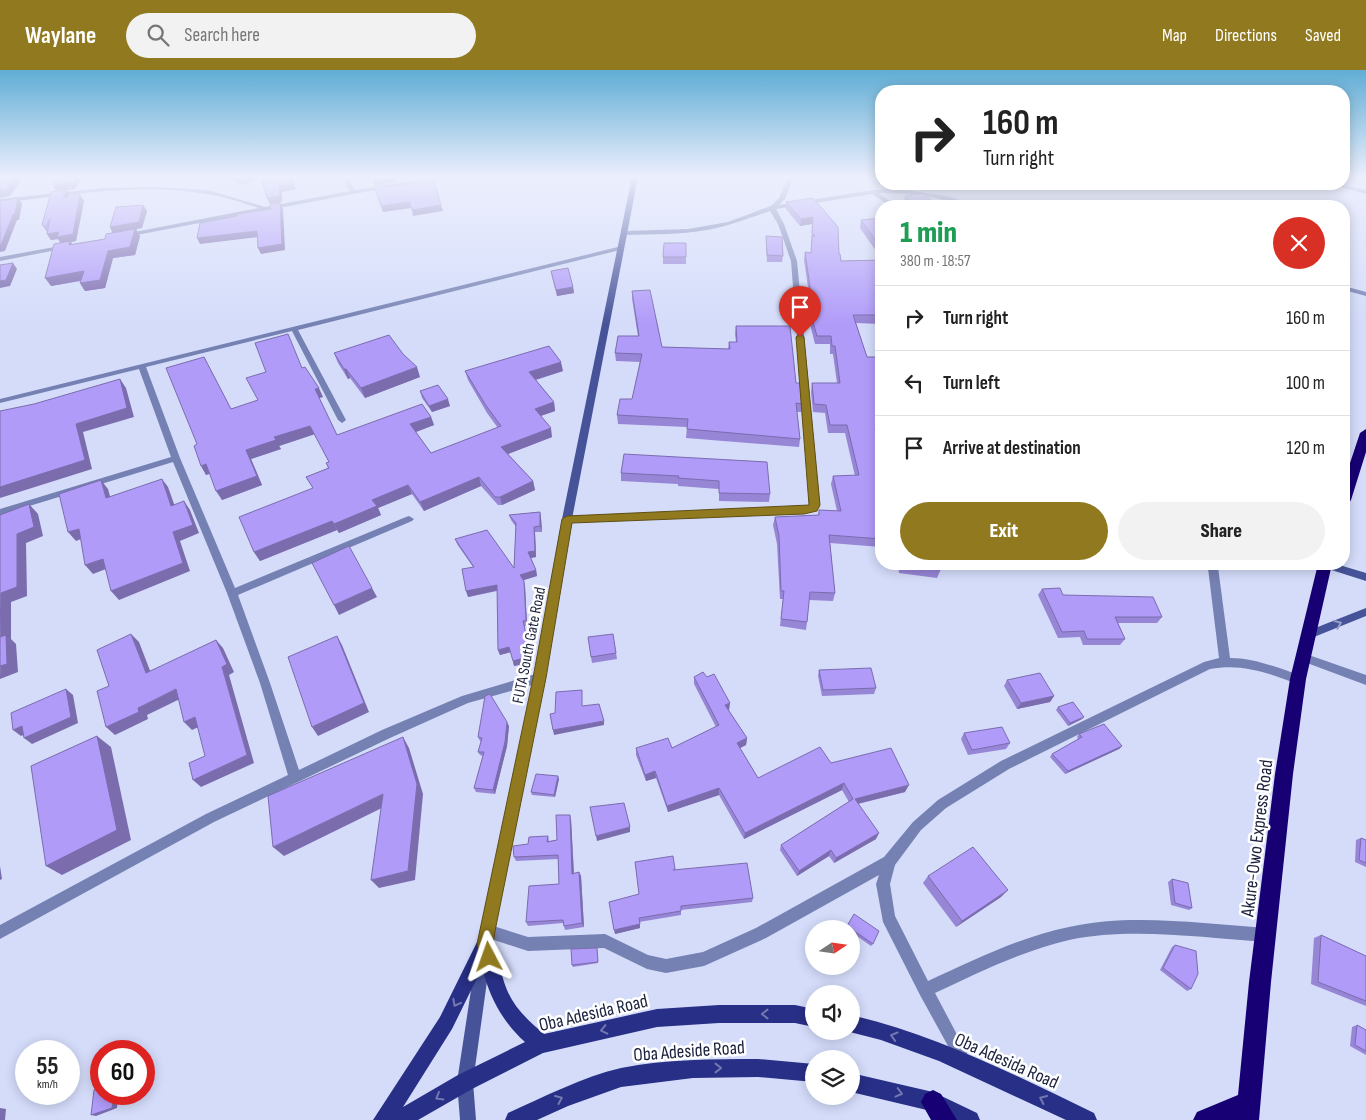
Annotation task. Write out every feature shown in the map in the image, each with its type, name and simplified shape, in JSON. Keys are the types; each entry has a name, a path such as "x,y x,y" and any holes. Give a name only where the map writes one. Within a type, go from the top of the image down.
{"highway":[{"path":"1350,482 1366,433"},
{"name":"Akure-Owo Express Road","path":"1248,1111 1284,774 1298,679 1324,570"},
{"path":"1205,1120 1248,1111"}],"main road":[{"name":"FUTA South Gate Road","path":"468,1120 466,1082 486,938 540,678 567,519 626,226"},
{"path":"1344,570 1366,577"},
{"path":"1309,635 1366,612"},
{"path":"486,938 496,984 503,1002 513,1016 541,1044"},
{"path":"383,1120 436,1039 462,993 486,938"},
{"name":"Oba Adesida Road","path":"399,1120 466,1082 541,1044 657,1018 719,1014 795,1014 805,1016"},
{"name":"Oba Adesida Road","path":"860,1027 907,1040 964,1062 1087,1120"},
{"name":"Oba Adeside Road","path":"515,1120 565,1097 621,1078 693,1069 758,1068 805,1073"},
{"path":"860,1085 970,1120"}],"street":[{"path":"115,237 172,226"},
{"path":"625,233 688,231 717,226"},
{"path":"567,519 804,510 813,508 815,505 794,261 782,226"},
{"path":"0,259 68,246"},
{"path":"0,401 622,248"},
{"path":"1350,290 1366,294"},
{"path":"294,329 342,420"},
{"path":"142,366 176,458 232,593 265,683 295,777"},
{"path":"0,512 176,458"},
{"path":"232,593 409,519"},
{"path":"1213,570 1225,660"},
{"path":"1303,658 1366,680"},
{"path":"964,1062 888,917 883,884 889,862 917,826 942,804 1005,765 1208,665 1225,660 1254,664 1298,679"},
{"path":"0,932 210,818 295,777 466,699 540,678"},
{"path":"486,938 528,944 605,941 647,962 666,966 704,959 761,933 889,862"},
{"path":"925,990 1017,949 1071,933 1122,928 1266,935"}],"building":[{"path":"0,226 9,226 1,245"},
{"path":"49,226 74,226 73,234 57,237 59,232 47,234"},
{"path":"199,226 281,226 282,244 258,248 257,231 197,238"},
{"path":"812,226 837,226 841,261 875,260 875,315 853,315 867,357 875,357 875,539 829,535 835,593 810,592 807,622 781,619 784,591 781,591 779,536 775,517 819,515 819,510 841,511 833,476 859,475 847,425 830,425 826,405 814,404 812,383 840,383 835,346 832,346 831,336 817,336 811,315 814,315 805,252 811,253 812,236 815,236 812,233"},
{"path":"865,226 875,226 875,240"},
{"path":"135,229 130,247 108,251 100,280 80,283 84,271 45,278 54,244 70,241 69,245 105,239 106,234"},
{"path":"766,236 782,237 783,256 767,255"},
{"path":"664,243 686,243 686,257 663,257"},
{"path":"13,263 6,280 0,281 0,265"},
{"path":"568,268 573,287 556,290 551,271"},
{"path":"650,290 662,347 730,349 729,342 737,342 736,326 790,326 796,383 800,383 802,404 796,403 800,439 687,429 688,419 617,415 620,399 632,399 642,354 615,353 618,336 639,336 632,291"},
{"path":"288,334 302,368 305,367 319,388 315,389 337,435 422,404 431,417 410,424 431,453 501,426 465,371 549,346 561,362 529,372 554,402 535,409 551,428 501,447 533,481 500,497 495,497 479,477 420,502 408,485 372,500 377,506 334,524 332,521 254,552 239,517 313,488 306,477 329,468 326,463 329,462 310,426 274,437 276,440 246,450 257,476 216,491 206,464 201,466 194,446 197,444 166,368 204,357 231,409 258,400 246,378 266,372 255,343"},
{"path":"389,335 403,354 417,367 361,388 344,369 334,353"},
{"path":"120,379 127,408 76,424 85,460 0,487 0,411 34,404"},
{"path":"438,385 448,399 429,406 420,391"},
{"path":"624,454 767,462 770,494 719,493 719,481 678,478 679,476 621,473"},
{"path":"162,479 171,506 184,501 193,525 173,532 183,563 111,591 103,559 85,565 79,529 68,532 59,494 101,480 106,498"},
{"path":"29,504 34,527 17,534 17,587 1,593 0,637 0,515"},
{"path":"540,512 540,526 534,527 535,551 528,552 536,570 520,575 524,581 526,620 523,621 531,656 513,661 509,647 498,650 497,585 466,591 462,569 474,567 455,539 487,530 514,568 516,523 509,515"},
{"path":"349,546 372,588 334,605 312,563"},
{"path":"1060,588 1063,595 1153,597 1162,617 1115,617 1125,639 1087,639 1084,631 1062,632 1042,589"},
{"path":"131,634 146,673 216,640 227,664 222,667 247,755 193,780 189,763 205,756 195,717 184,722 176,689 138,708 139,712 106,727 97,691 109,686 97,650"},
{"path":"613,634 616,653 591,657 588,637"},
{"path":"6,635 7,664 0,666 0,637"},
{"path":"337,636 364,703 312,727 288,657"},
{"path":"871,668 876,688 823,690 819,670"},
{"path":"703,672 707,677 714,674 730,703 725,705 747,738 737,743 758,778 820,747 831,763 891,748 909,785 855,799 879,833 836,858 831,850 799,871 781,845 853,799 844,783 745,833 719,788 667,806 655,771 645,775 636,748 668,738 672,748 719,725 694,677"},
{"path":"1040,673 1054,696 1021,703 1007,680"},
{"path":"66,689 71,717 24,738 22,726 13,730 11,713"},
{"path":"582,690 582,706 599,704 604,721 553,730 550,714 555,713 556,692"},
{"path":"490,694 507,722 505,742 493,790 474,788 484,752 478,752 482,738 478,737 485,696"},
{"path":"1073,702 1084,717 1070,723 1058,707"},
{"path":"1104,724 1122,746 1068,771 1052,754 1082,737 1079,734"},
{"path":"1002,727 1010,743 972,750 964,733"},
{"path":"97,736 117,830 46,866 31,766"},
{"path":"403,737 417,784 408,871 371,880 383,794 273,847 268,796"},
{"path":"536,774 558,776 554,795 531,792"},
{"path":"624,803 630,827 596,836 590,807"},
{"path":"556,815 570,815 572,874 579,872 582,923 564,926 563,920 526,922 529,886 559,884 558,855 514,857 513,846 528,844 529,837 548,836 547,842 557,840"},
{"path":"1361,838 1366,840 1366,863 1359,860"},
{"path":"973,847 1008,890 962,921 928,876"},
{"path":"673,856 675,869 673,870 747,863 753,898 681,906 681,911 639,918 640,924 614,930 609,902 639,894 635,862"},
{"path":"1172,879 1188,883 1192,908 1175,903"},
{"path":"854,914 879,931 873,944 860,935 860,920 850,920"},
{"path":"1321,935 1366,956 1366,1001 1318,982"},
{"path":"1175,945 1196,951 1198,974 1191,989 1163,968"},
{"path":"597,948 598,962 572,965 571,949"},
{"path":"1357,1025 1366,1030 1366,1051 1355,1045"},
{"path":"92,1105 112,1105 112,1108 91,1115"}],"route":[{"path":"489,957 485,944 540,678 567,519 809,510 813,508 815,505 800,337"}]}
